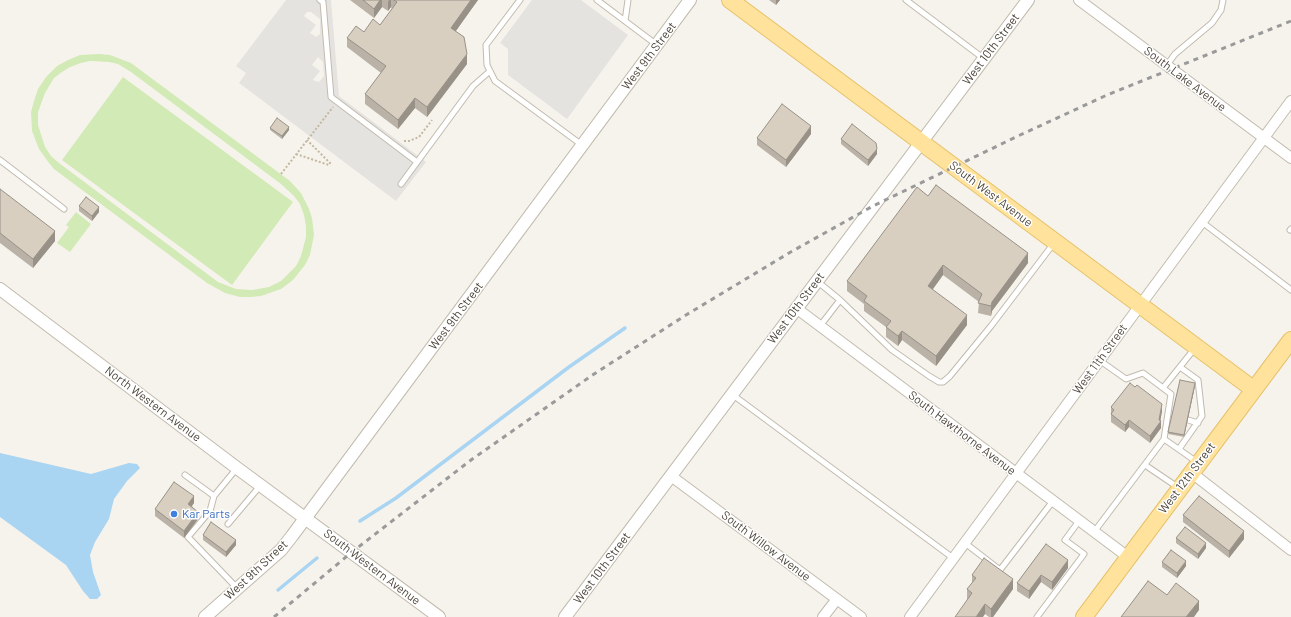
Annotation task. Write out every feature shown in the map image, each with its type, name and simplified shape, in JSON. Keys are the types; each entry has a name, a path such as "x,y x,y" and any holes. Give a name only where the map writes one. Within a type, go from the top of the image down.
{"main road":[{"name":"South West Avenue","path":"730,0 1253,389"},
{"name":"West 12th Street","path":"1084,617 1291,340"}],"street":[{"name":"West 9th Street","path":"205,617 281,550 690,0"},
{"name":"West 10th Street","path":"565,617 1028,0"},
{"name":"South Lake Avenue","path":"1079,0 1291,158"},
{"name":"West 11th Street","path":"910,617 1291,101"},
{"name":"North Western Avenue","path":"0,289 237,468 306,518"},
{"name":"South Hawthorne Avenue","path":"796,308 1128,557"},
{"path":"1195,468 1291,550"},
{"name":"South Willow Avenue","path":"671,476 861,617"},
{"name":"South Western Avenue","path":"306,518 439,617"},
{"path":"823,617 837,599"}],"lane":[{"path":"320,0 323,2 331,97 417,162"},
{"path":"520,0 486,45 487,65 495,82 582,145"},
{"path":"597,0 657,45"},
{"path":"625,21 628,0"},
{"path":"906,0 984,59"},
{"path":"1167,65 1176,54 1212,23 1221,10 1223,0"},
{"path":"401,184 473,86 490,71"},
{"path":"0,160 64,209"},
{"path":"1202,222 1291,290"},
{"path":"817,281 840,300 892,350 929,376 939,382 943,382 950,376 991,326 1055,242"},
{"path":"820,326 840,300"},
{"path":"1163,388 1196,346"},
{"path":"1094,532 1164,439 1174,394 1163,388 1143,373 1126,379 1099,360"},
{"path":"1180,366 1198,380 1202,416 1180,449"},
{"path":"732,394 953,558"},
{"path":"1192,398 1200,400"},
{"path":"1188,420 1198,423"},
{"path":"1164,439 1180,449 1195,468"},
{"path":"1145,465 1180,489"},
{"path":"237,468 214,496 210,511 188,537 237,588"},
{"path":"185,475 214,496"},
{"path":"228,524 260,485"},
{"path":"965,543 1000,570 1053,501"},
{"path":"1037,617 1084,554 1065,540 1080,521"}],"path":[{"path":"281,174 337,102"},
{"path":"400,140 409,141 419,137 432,120"},
{"path":"296,154 329,165 330,162 307,140"}],"green space":[{"path":"80,55 110,55 131,63 290,181 301,193 309,209 312,218 314,235 310,255 305,265 293,280 281,289 261,296 240,297 225,293 207,283 54,169 39,149 32,131 31,112 38,89 46,77 57,66","holes":["90,61 118,64 131,72 281,184 294,196 300,204 304,215 306,237 301,256 296,266 281,281 269,287 252,290 236,289 218,282 51,156 45,147 38,125 38,112 45,93 54,78 70,67 81,63"]},
{"path":"123,77 293,202 232,285 62,160"},
{"path":"76,212 91,224 70,252 57,243 69,227 66,225"}],"shaded area":[{"path":"286,0 331,0 339,96 426,162 396,201 239,83 246,73 236,66","holes":["307,12 311,12 320,19 320,34 316,37 310,33 316,25 304,16","318,57 323,62 324,76 319,82 313,80 320,71 312,65"]},
{"path":"532,0 581,0 628,35 567,119 508,75 508,49 500,43"}],"water":[{"path":"0,453 91,474 129,463 137,464 140,468 127,481 114,499 109,519 95,542 90,555 93,572 101,595 97,599 90,599 66,565 0,517"}],"building":[{"path":"363,0 380,0 374,9"},
{"path":"394,0 471,0 451,28 464,37 467,54 427,107 415,98 398,120 365,94 386,66 347,38 356,26 364,32 373,19 380,25 397,2"},
{"path":"782,104 811,126 786,160 757,138"},
{"path":"277,118 289,127 282,136 270,128"},
{"path":"852,124 876,143 877,149 868,160 841,139"},
{"path":"936,185 1028,253 992,302 991,306 978,303 982,294 943,265 928,286 967,315 936,356 902,331 898,336 886,327 891,321 864,301 867,296 847,281 917,187 928,196"},
{"path":"0,189 55,231 33,259 0,233"},
{"path":"86,197 99,207 92,216 79,206"},
{"path":"1180,380 1195,383 1184,435 1168,432"},
{"path":"1130,383 1135,387 1137,385 1162,404 1159,420 1161,421 1150,436 1129,420 1125,425 1111,414 1114,410 1111,407"},
{"name":"Kar Parts","path":"174,482 194,496 188,504 198,512 184,531 155,509"},
{"path":"1199,496 1244,531 1229,551 1183,515"},
{"path":"211,522 236,540 226,552 203,535"},
{"path":"1185,527 1206,543 1198,554 1176,538"},
{"path":"1046,544 1068,560 1052,582 1041,575 1029,591 1017,583"},
{"path":"1171,550 1186,561 1177,573 1162,562"},
{"path":"984,558 1013,579 991,609 985,604 976,617 955,617 972,593 967,589 976,578 972,575"},
{"path":"1148,581 1167,595 1176,583 1199,601 1186,617 1121,617"}],"waterway":[{"path":"360,521 396,498 569,367 625,328"},
{"path":"278,590 317,558"}],"railway":[{"path":"274,617 352,552 471,460 594,374 686,315 789,253 873,206 1018,136 1107,95 1291,21"}],"place":[{"name":"Kar Parts","path":"174,514"}]}
